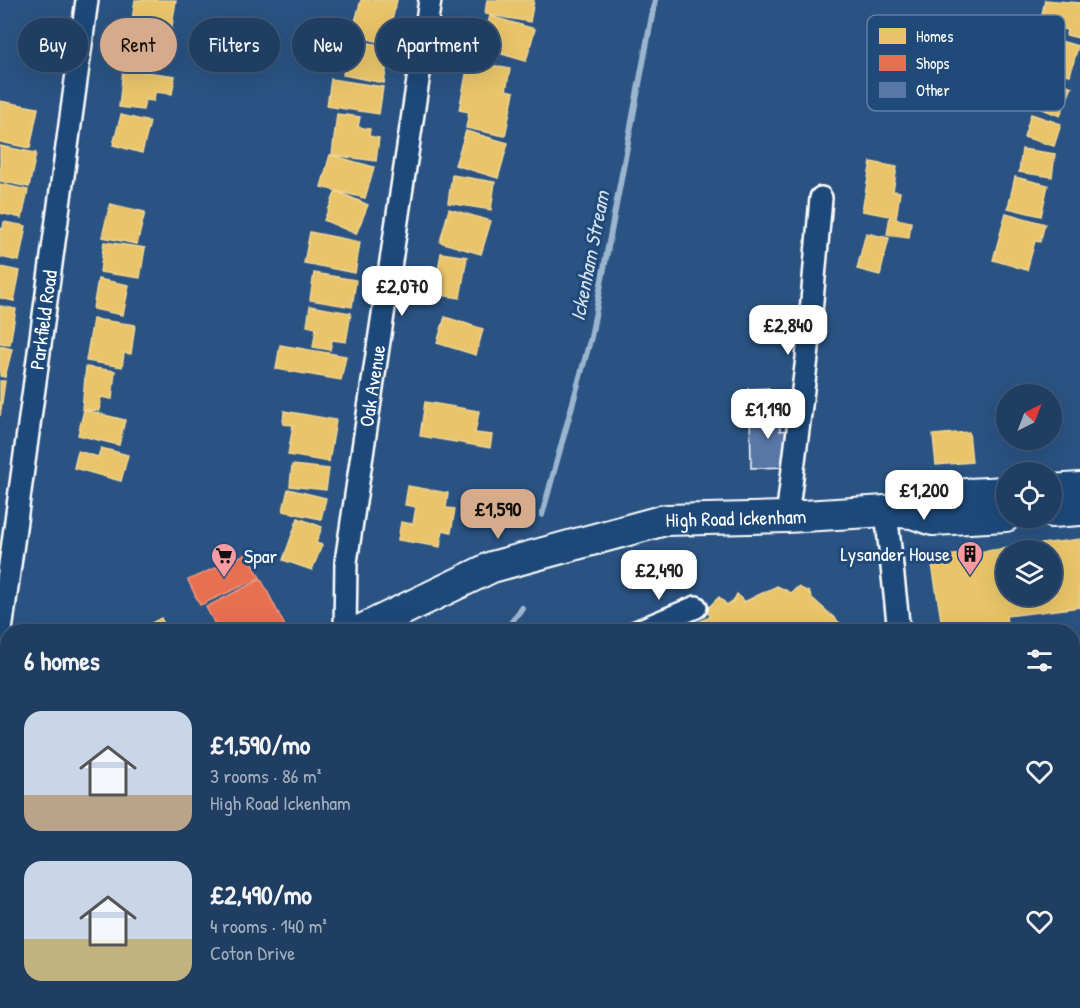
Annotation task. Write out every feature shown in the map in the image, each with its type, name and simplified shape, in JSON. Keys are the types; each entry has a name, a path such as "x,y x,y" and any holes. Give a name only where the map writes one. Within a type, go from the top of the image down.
{"main road":[{"path":"1062,489 1080,488"},
{"name":"High Road Ickenham","path":"374,624 492,567 665,520 787,517 886,511 901,509 912,499 996,493"},
{"path":"1062,512 1080,510"},
{"name":"High Road Ickenham","path":"886,511 912,513 933,520 996,517"}],"street":[{"name":"Parkfield Road","path":"2,624 87,0"},
{"name":"Oak Avenue","path":"345,624 346,562 430,0"},
{"path":"787,517 807,358 821,198"},
{"path":"886,511 898,624"},
{"path":"655,624 696,607"}],"building: Homes":[{"path":"135,0 176,0 173,18 132,18"},
{"path":"361,0 397,0 392,18 376,18 376,41 364,38 364,18 356,18"},
{"path":"487,0 534,0 530,22 485,14"},
{"path":"1045,0 1080,3 1079,38 1066,35 1065,15 1042,15"},
{"path":"500,19 535,29 526,61 500,53"},
{"path":"364,42 376,44 376,72 386,72 384,83 343,75 344,72 364,72"},
{"path":"1065,42 1078,46 1070,75 1065,74"},
{"path":"500,67 510,69 506,90 514,92 505,136 466,128 469,112 459,110 467,72 500,72"},
{"path":"123,72 175,76 172,94 155,92 154,101 145,100 143,110 119,107"},
{"path":"331,79 383,87 379,114 327,106"},
{"path":"1065,84 1072,87 1065,104"},
{"path":"0,101 38,108 30,148 0,142"},
{"path":"1048,111 1062,111 1060,116"},
{"path":"337,114 360,117 358,127 370,129 369,136 379,138 376,161 332,155"},
{"path":"1031,114 1061,124 1054,146 1024,137"},
{"path":"121,115 150,122 142,153 113,145"},
{"path":"466,131 508,143 498,178 455,165"},
{"path":"0,146 36,153 29,187 0,181"},
{"path":"1022,149 1055,154 1052,177 1019,172"},
{"path":"330,155 374,167 365,198 321,187"},
{"path":"871,162 897,167 893,191 900,192 896,219 911,222 909,238 887,235 890,216 862,211"},
{"path":"452,175 495,182 491,210 448,203"},
{"path":"1015,177 1048,185 1041,216 1008,208"},
{"path":"0,184 28,190 22,218 0,213"},
{"path":"336,191 368,205 356,234 324,220"},
{"path":"110,204 145,212 137,244 102,237"},
{"path":"449,209 491,221 481,254 440,242"},
{"path":"1006,213 1045,224 1040,242 1035,241 1027,270 993,260"},
{"path":"4,222 26,226 19,261 0,257 0,228 3,229"},
{"path":"310,232 360,242 355,273 304,263"},
{"path":"866,233 889,238 880,275 857,269"},
{"path":"104,242 145,248 140,278 100,272"},
{"path":"441,253 467,257 460,298 434,294"},
{"path":"0,267 20,271 14,301 0,298"},
{"path":"314,273 356,280 352,307 310,300"},
{"path":"98,279 129,285 123,315 93,309"},
{"path":"0,306 16,309 10,344 0,343"},
{"path":"310,306 351,313 346,342 332,340 330,350 313,347 316,328 307,326"},
{"path":"445,317 483,329 476,355 437,343"},
{"path":"93,319 135,325 131,354 124,353 122,367 86,361"},
{"path":"280,345 346,356 341,380 276,369"},
{"path":"0,346 12,349 5,377 0,376"},
{"path":"86,367 115,371 112,399 101,397 99,411 82,409"},
{"path":"0,381 5,381 0,416"},
{"path":"425,402 479,411 475,433 492,435 490,448 420,436"},
{"path":"84,410 125,420 119,445 78,435"},
{"path":"284,411 336,420 329,462 288,455 293,425 283,424"},
{"path":"969,432 972,462 936,465 933,435"},
{"path":"101,448 128,455 121,481 74,468 78,451 98,457"},
{"path":"292,465 329,469 326,490 290,486"},
{"path":"408,486 448,493 446,508 455,509 451,532 443,530 440,547 398,540 401,522 413,524 416,507 405,505"},
{"path":"288,489 326,498 321,519 283,511"},
{"path":"298,518 322,527 316,543 322,545 312,570 283,560"},
{"name":"Lysander House","path":"1080,539 1080,607 1006,616 1007,624 942,624 931,558 996,550 996,606 1062,606 1062,541"},
{"path":"777,586 791,593 798,587 809,592 812,598 841,624 700,624 699,622 711,616 705,611 719,597 727,605 733,602 737,594 744,601 742,603"},
{"path":"161,618 164,624 149,624"}],"building: Shops":[{"name":"Spar","path":"248,553 260,578 200,605 188,580"},
{"path":"261,579 284,624 215,624 206,607"}],"building: Other":[{"path":"769,388 770,399 749,400 748,389"},
{"path":"780,408 780,431 788,430 789,467 751,468 750,409"}],"waterway":[{"name":"Ickenham Stream","path":"542,515 591,337 655,0"},
{"name":"Ickenham Stream","path":"510,624 522,608"}],"place":[{"name":"Lysander House","path":"970,577"},
{"name":"Spar","path":"224,579"}]}
